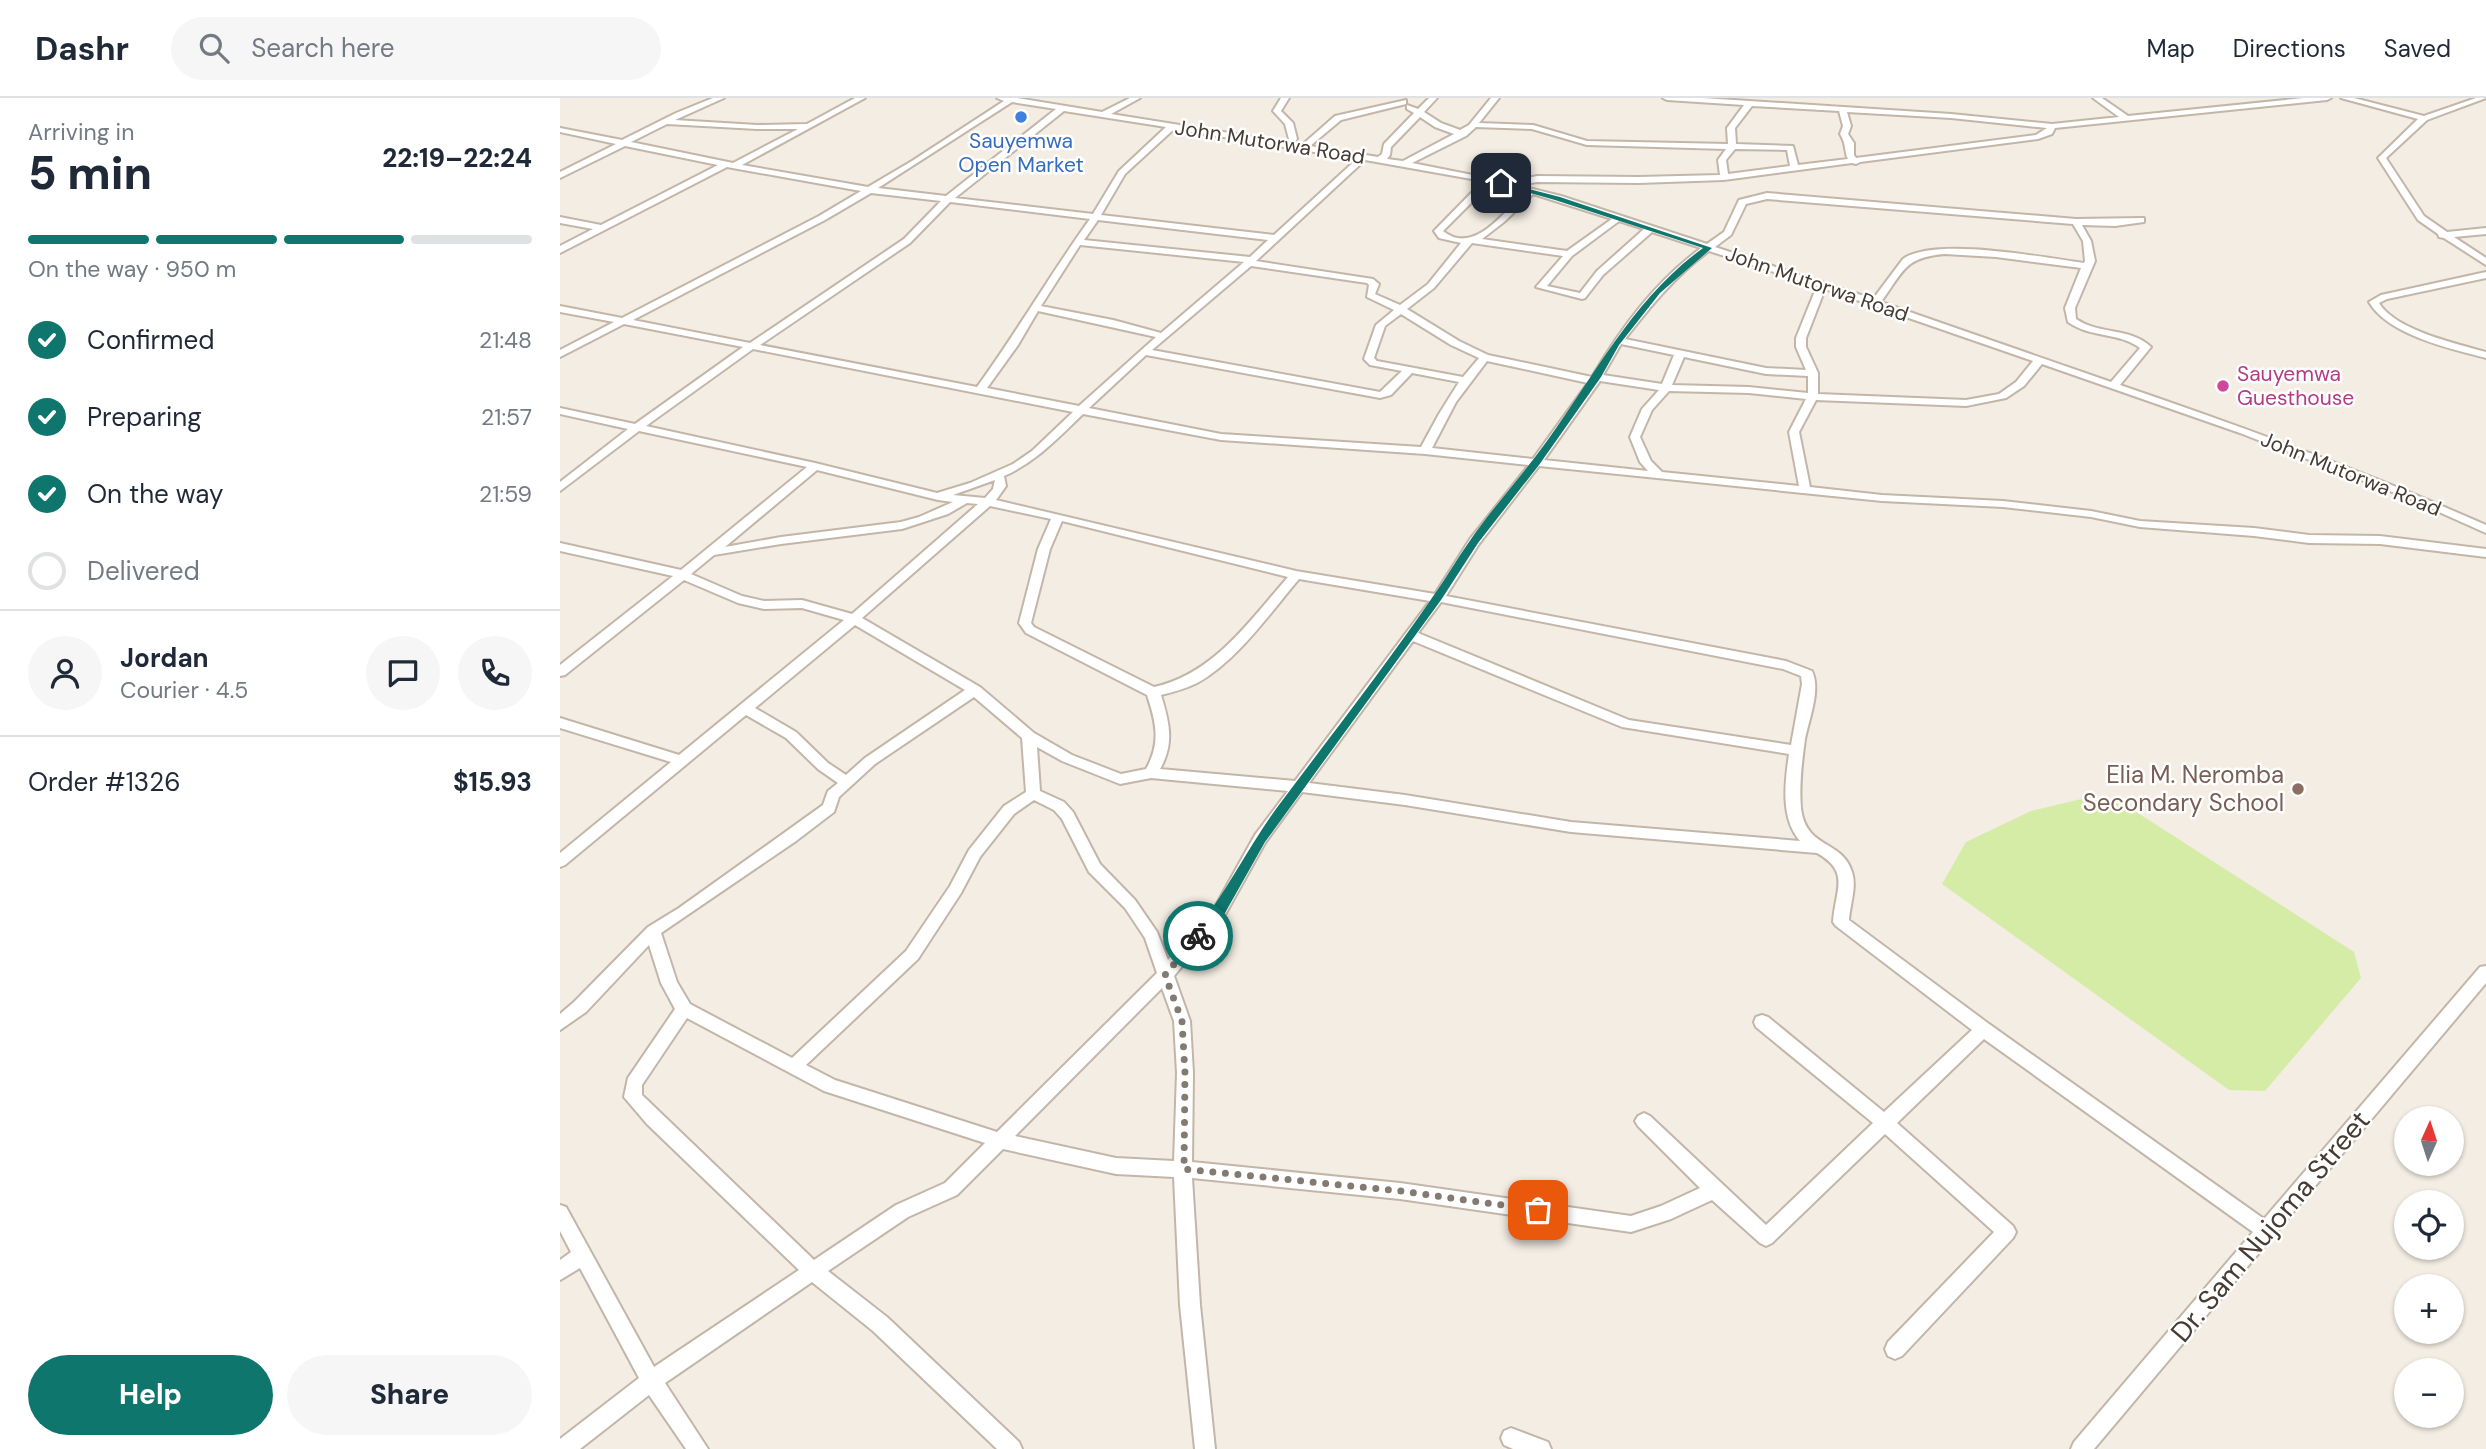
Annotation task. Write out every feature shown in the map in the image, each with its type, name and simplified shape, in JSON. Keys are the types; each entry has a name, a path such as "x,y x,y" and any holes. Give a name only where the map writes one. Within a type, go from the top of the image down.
{"street":[{"path":"560,176 664,122 720,98"},
{"path":"560,250 861,98"},
{"path":"1102,115 1136,98"},
{"path":"1285,98 1277,111 1290,126 1293,139 1288,145"},
{"path":"1380,160 1386,155 1387,146 1433,98"},
{"path":"1405,164 1464,134 1476,125 1495,98"},
{"path":"1667,98 1951,116 2052,126 2327,98"},
{"path":"2097,98 2125,117"},
{"path":"2345,98 2424,118"},
{"path":"2484,98 2424,118 2382,158 2421,218 2442,235 2486,262"},
{"path":"560,354 870,190 1009,99"},
{"name":"John Mutorwa Road","path":"1009,99 1405,164 1511,185 1822,285 2244,431 2414,497 2486,529"},
{"path":"1304,147 1345,115 1400,100 1438,125 1464,134"},
{"path":"1724,177 1722,160 1732,147 1731,128 1749,104"},
{"path":"2469,104 2486,110"},
{"path":"560,488 636,428 907,241 949,198 1063,108"},
{"path":"1843,110 1847,126 1844,134 1850,143 1850,156 1856,162"},
{"path":"664,122 757,127 809,126"},
{"path":"1476,125 1529,126 1587,143 1790,149 1795,169"},
{"path":"981,389 1122,173 1172,126"},
{"path":"1511,185 1537,179 1724,177 2038,137 2049,132 2052,126"},
{"path":"560,130 870,190 1274,238"},
{"path":"938,497 998,474 1036,453 1144,352 1250,262 1364,157"},
{"path":"1748,199 1760,173"},
{"path":"1489,180 1438,231 1442,236 1569,254"},
{"path":"1465,380 1374,363 1369,359 1381,325 1431,286 1470,241 1531,191"},
{"path":"564,1449 651,1381 902,1211 951,1189 1165,975 1221,909 1261,839 1438,598 1474,542 1536,463 1596,379 1619,341 1657,292 1683,266 1728,233 1742,202 1767,196 2076,222 2115,223 2141,219"},
{"path":"1618,218 1569,254 1541,287 1582,296 1600,273 1650,229"},
{"path":"560,220 601,228"},
{"path":"2076,222 2087,241 2090,261 2070,308 2074,323 2128,337 2146,347 2113,386"},
{"path":"2442,235 2486,231"},
{"path":"1077,242 1250,262 1370,281 1374,284 1370,295 1485,357 1596,379 1666,388 1749,390 1813,397 1979,402 2002,396 2020,384 2039,361"},
{"path":"1874,303 1909,259 1928,252 2021,258 2086,267"},
{"path":"2486,275 2384,297 2374,302 2378,312 2407,328 2486,355"},
{"path":"1805,490 1794,432 1813,397 1812,373 1801,347 1801,338 1822,285"},
{"path":"1036,308 1163,336"},
{"path":"560,309 1233,439 1425,451 1882,498 2003,504 2091,514 2140,524 2254,532 2309,539 2380,540 2486,553"},
{"path":"1619,341 1766,371 1812,373"},
{"path":"1144,352 1380,395 1387,393 1410,369"},
{"path":"1658,474 1646,462 1635,437 1647,409 1666,388 1680,354"},
{"path":"1425,451 1442,414 1465,380 1485,357"},
{"path":"560,411 815,466 938,497 988,502 1058,517 1296,575 1438,598 1786,665 1807,674 1809,684 1798,751 1793,806 1798,830 1815,848"},
{"path":"560,671 711,553 815,466"},
{"path":"560,861 854,619 988,502 1000,488 1001,480 998,474"},
{"path":"711,553 786,539 879,529 926,520 945,513 963,501"},
{"path":"1058,517 1044,549 1024,623 1030,630 1153,692 1175,688 1195,679 1214,664 1296,575"},
{"path":"560,547 681,574 738,599 764,605 802,604 854,619 975,690 1030,736 1067,758 1120,779 1151,773 1301,787 1405,800 1570,827 1815,848 1838,859 1846,870 1841,922 1983,1029 2266,1231"},
{"path":"1411,635 1627,724 1798,751"},
{"path":"560,1023 580,1007 653,931 820,816 830,808 833,795 846,782 893,743 975,690"},
{"path":"1151,773 1164,748 1166,732 1153,692"},
{"path":"746,709 792,735 823,766 846,782"},
{"path":"560,723 682,761"},
{"path":"1030,736 1033,794"},
{"path":"1033,794 1059,806 1068,816 1094,868 1130,904 1152,936 1182,1021 1185,1073 1184,1169 1190,1305 1205,1449"},
{"path":"794,1066 912,955 956,890 974,854 1009,810 1033,794"},
{"path":"653,931 669,984 684,1009 830,1086 1001,1141 1116,1166 1184,1169 1400,1191 1631,1224 1665,1213 1714,1190"},
{"name":"Dr. Sam Nujoma Street","path":"2081,1449 2486,972"},
{"path":"684,1009 634,1083 634,1097 653,1119 813,1271 880,1324 1012,1449"},
{"path":"1762,1022 1886,1124 2007,1232 1895,1349"},
{"path":"1644,1121 1766,1237 1983,1029"},
{"path":"560,1213 651,1381 698,1449"},
{"path":"560,1271 582,1255"},
{"path":"1511,1438 1541,1449"}],"green space":[{"path":"2094,796 2130,808 2354,952 2361,978 2265,1091 2229,1090 1942,884 1966,842 2031,811"}],"way so far":[{"path":"1198,936 1165,975 1182,1021 1185,1073 1184,1169 1400,1191 1538,1210"}],"place":[{"name":"Sauyemwa Open Market","path":"1021,117"},
{"name":"Sauyemwa Guesthouse","path":"2223,386"},
{"name":"Elia M. Neromba Secondary School","path":"2298,789"}],"route":[{"path":"1198,936 1221,909 1261,839 1438,598 1474,542 1536,463 1597,377 1615,344 1657,292 1683,266 1708,248 1558,198 1501,183"}]}
